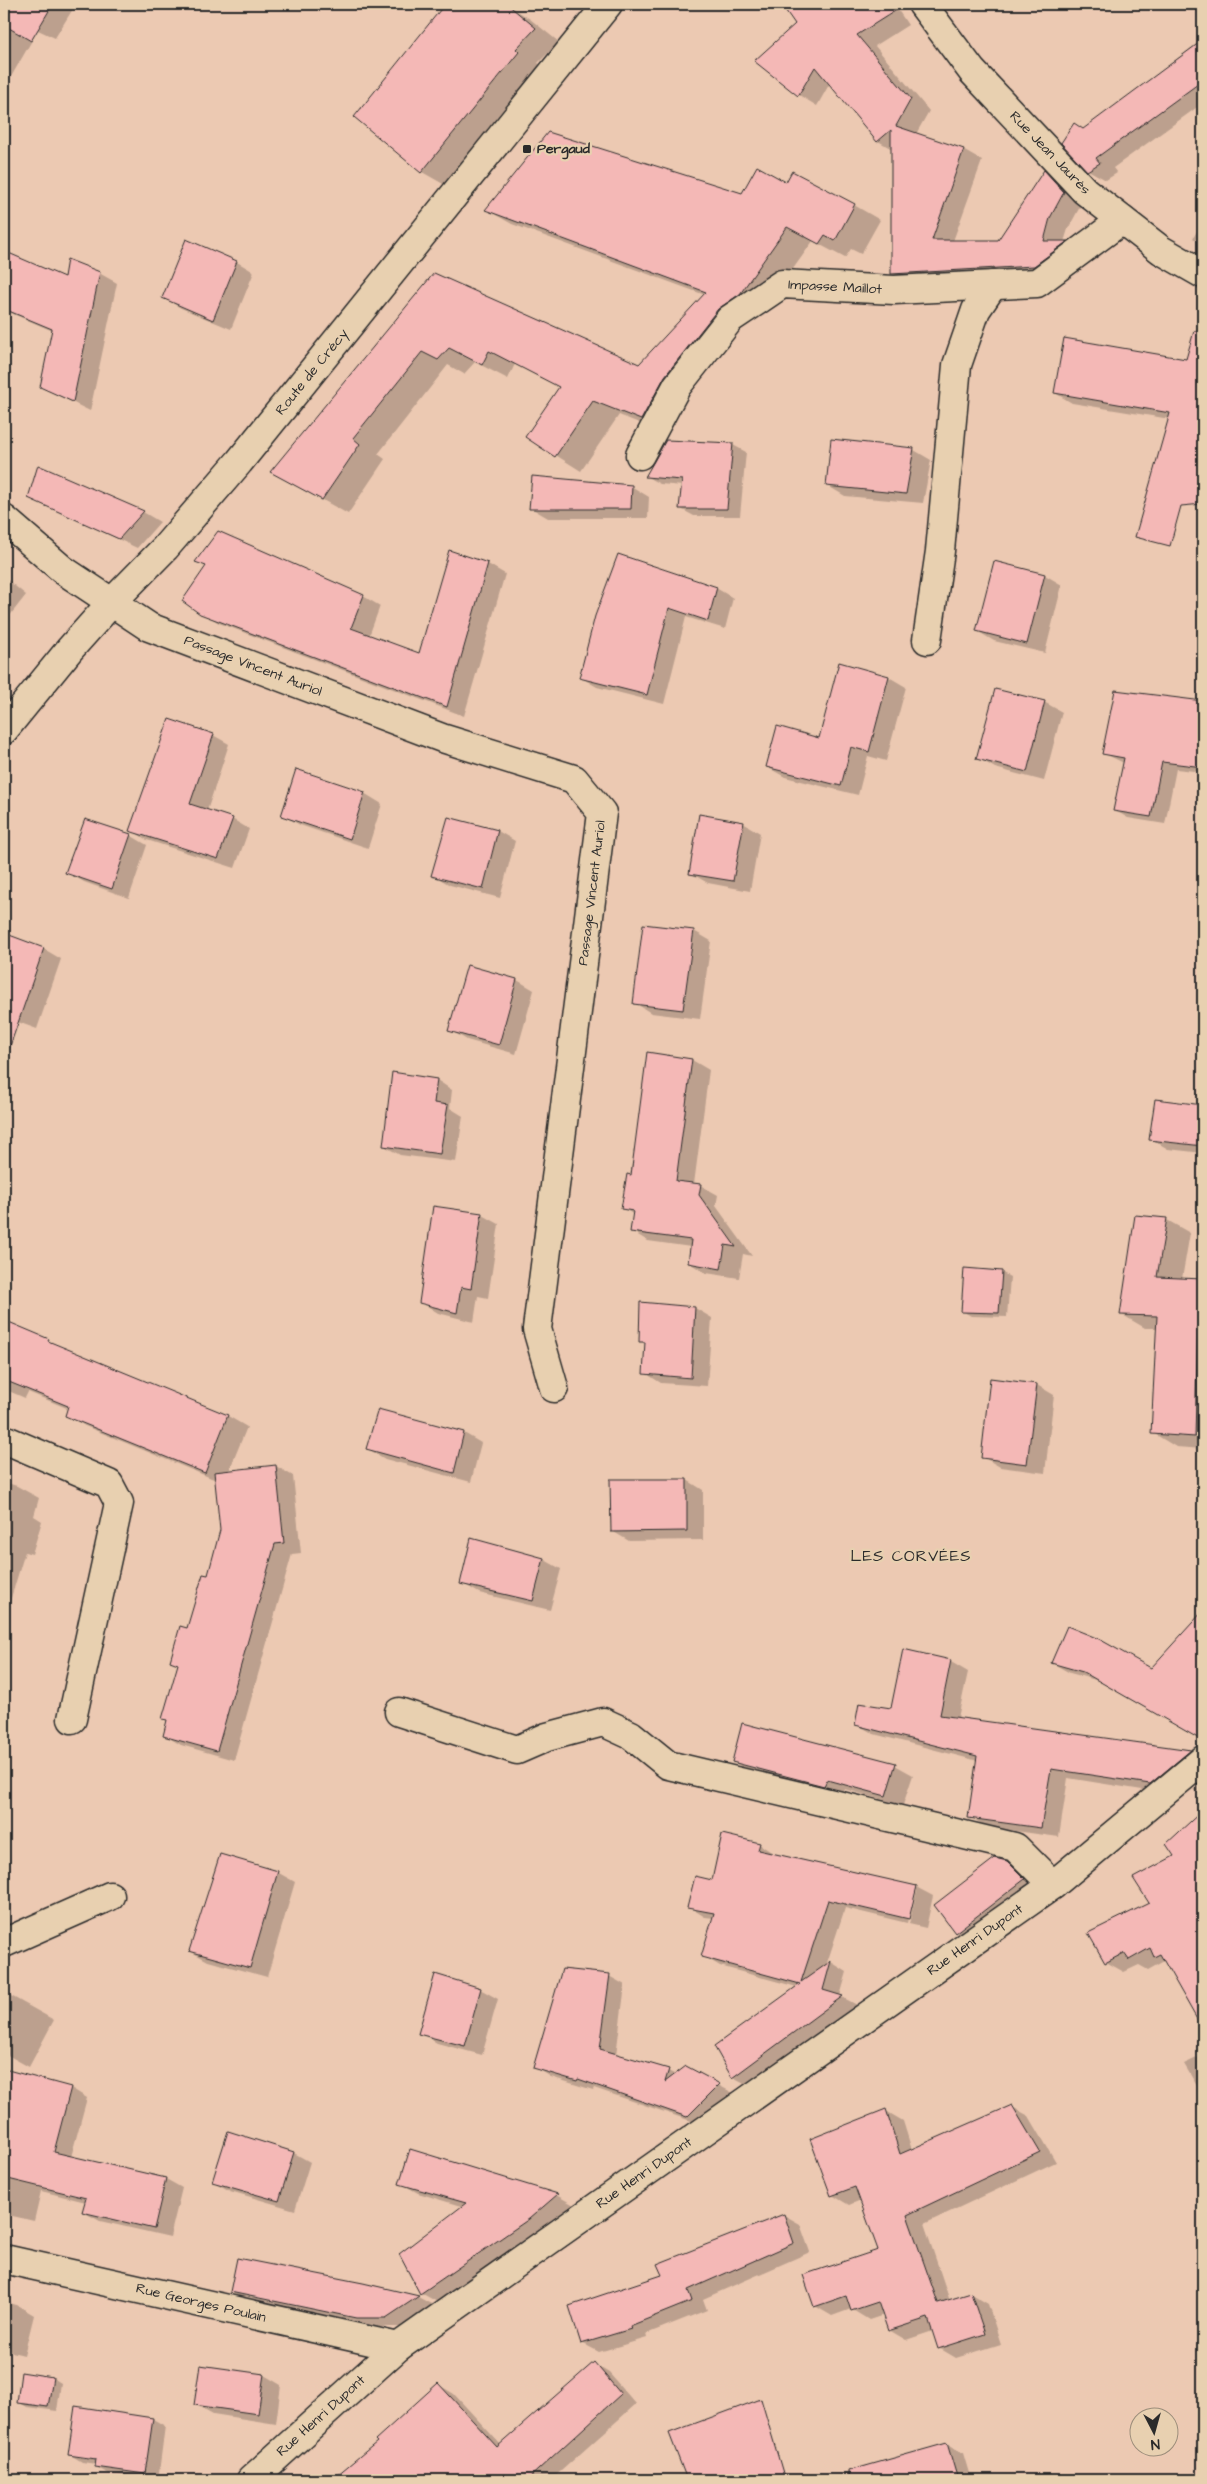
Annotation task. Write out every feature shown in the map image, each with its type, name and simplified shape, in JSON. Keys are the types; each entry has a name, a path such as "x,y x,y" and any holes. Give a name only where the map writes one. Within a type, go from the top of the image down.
{"street":[{"name":"Route de Crécy","path":"4,730 70,649 112,602 165,548 239,462 608,4"},
{"name":"Rue Jean Jaurès","path":"922,4 972,71 1085,191 1161,250 1203,274"},
{"name":"Impasse Maillot","path":"640,455 677,386 730,319 782,284 894,290 1037,283 1122,220"},
{"path":"927,640 940,551 957,365 976,310 993,285"},
{"name":"Passage Vincent Auriol","path":"4,519 62,570 150,627 442,738 574,779 602,813 537,1329 554,1388"},
{"path":"4,1439 109,1484 119,1503 72,1719"},
{"path":"399,1712 517,1750 547,1737 603,1722 631,1735 668,1766 1015,1847 1053,1885"},
{"name":"Rue Henri Dupont","path":"250,2480 398,2347 1053,1885 1203,1760"},
{"path":"4,1943 110,1896"},
{"name":"Rue Georges Poulain","path":"4,2259 398,2347"}],"building":[{"path":"4,4 53,4 31,41 4,25"},
{"path":"445,4 507,4 536,28 516,49 519,52 421,173 354,117"},
{"path":"781,4 906,4 857,35 911,99 896,126 964,149 932,240 998,240 1044,170 1064,192 1050,218 1044,241 1068,241 1034,266 891,274 891,130 877,142 815,67 798,96 754,61 795,24"},
{"path":"1203,40 1203,74 1198,84 1096,158 1100,163 1087,171 1061,143 1074,123 1083,129"},
{"path":"548,132 742,193 757,166 786,182 792,171 855,204 835,241 825,235 819,244 787,227 740,294 718,309 665,376 641,420 593,401 555,457 525,437 559,387 489,351 482,365 449,348 438,360 422,352 353,438 360,444 322,500 270,472 434,273 639,364 706,292 485,210"},
{"path":"186,239 237,261 213,320 162,298"},
{"path":"4,251 64,277 67,259 100,272 73,402 40,387 52,329 4,309"},
{"path":"1194,331 1203,332 1203,504 1181,506 1170,546 1135,537 1170,413 1054,393 1064,338 1186,359"},
{"path":"831,439 914,448 906,494 826,486"},
{"path":"666,440 733,443 727,509 679,509 682,480 645,477"},
{"path":"38,465 144,511 119,539 28,498"},
{"path":"532,476 632,485 631,509 529,509"},
{"path":"218,531 364,595 351,628 419,653 449,550 488,563 447,707 200,614 182,601 206,566 195,562"},
{"path":"618,554 717,587 708,621 669,608 647,695 579,678 595,616"},
{"path":"994,561 1045,574 1027,644 976,631"},
{"path":"839,662 889,676 869,752 851,747 841,786 766,767 777,726 819,738"},
{"path":"995,689 1045,701 1027,772 976,759"},
{"path":"1115,690 1203,701 1203,767 1162,762 1151,817 1113,811 1124,758 1102,754"},
{"path":"169,719 214,734 190,804 233,818 218,859 129,831"},
{"path":"296,769 365,792 350,839 281,816"},
{"path":"699,814 744,822 733,881 689,874"},
{"path":"448,817 498,830 483,889 431,876"},
{"path":"85,819 131,834 112,889 65,873"},
{"path":"643,924 694,930 683,1010 633,1004"},
{"path":"4,933 44,948 9,1049 4,1049"},
{"path":"467,965 517,979 499,1045 448,1031"},
{"path":"647,1052 692,1059 676,1181 701,1184 699,1195 736,1247 725,1245 721,1269 688,1263 691,1240 630,1232 633,1211 621,1209 627,1174 631,1175"},
{"path":"392,1072 437,1079 434,1103 448,1105 440,1154 383,1146"},
{"path":"1155,1099 1203,1105 1203,1146 1149,1140"},
{"path":"433,1206 482,1213 471,1289 461,1287 457,1313 419,1303"},
{"path":"1135,1215 1167,1218 1157,1277 1203,1279 1203,1318 1198,1318 1195,1437 1151,1434 1157,1316 1120,1315"},
{"path":"964,1268 1002,1271 999,1313 961,1312"},
{"path":"640,1302 695,1307 691,1378 643,1374 645,1342 639,1342"},
{"path":"4,1320 49,1339 48,1341 228,1415 205,1473 65,1416 68,1406 4,1380"},
{"path":"990,1378 1037,1384 1027,1464 981,1458"},
{"path":"378,1409 464,1432 454,1473 366,1449"},
{"path":"276,1465 284,1543 275,1544 217,1751 163,1736 167,1720 162,1719 178,1664 170,1661 180,1626 187,1628 203,1574 208,1575 220,1530 214,1472"},
{"path":"610,1479 687,1479 687,1531 611,1532"},
{"path":"471,1538 544,1558 533,1601 460,1584"},
{"path":"1203,1611 1203,1741 1083,1672 1051,1663 1067,1626 1099,1639 1151,1668"},
{"path":"903,1649 951,1660 940,1715 1191,1750 1150,1784 1051,1769 1041,1828 968,1818 977,1756 855,1725 859,1703 891,1708"},
{"path":"742,1723 896,1763 886,1796 827,1780 824,1786 732,1762"},
{"path":"1203,1810 1203,2030 1160,1954 1154,1957 1150,1948 1129,1960 1124,1953 1105,1963 1088,1933 1149,1903 1133,1878 1174,1856 1166,1844"},
{"path":"722,1834 760,1843 758,1850 917,1886 909,1919 828,1900 801,1982 831,1961 823,1990 843,1996 732,2078 714,2046 800,1984 701,1957 714,1913 687,1908 695,1876 712,1880"},
{"path":"220,1854 278,1871 250,1968 189,1951"},
{"path":"995,1858 1007,1861 1025,1879 955,1933 934,1905"},
{"path":"562,1969 610,1974 600,2049 669,2069 665,2082 686,2066 720,2084 687,2117 578,2079 577,2081 533,2068"},
{"path":"435,1974 481,1988 465,2046 418,2034"},
{"path":"4,2069 71,2087 54,2152 166,2178 154,2229 82,2212 86,2198 4,2178"},
{"path":"1012,2105 1040,2152 907,2215 938,2303 971,2293 985,2334 938,2349 928,2318 888,2331 878,2302 851,2311 846,2296 814,2307 803,2275 878,2250 855,2187 831,2196 810,2139 886,2109 900,2154"},
{"path":"228,2131 294,2152 279,2201 212,2182"},
{"path":"410,2149 558,2194 529,2219 420,2294 399,2254 466,2203 399,2184"},
{"path":"784,2214 794,2243 688,2290 692,2301 630,2326 631,2329 581,2344 569,2306 662,2275 657,2264"},
{"path":"237,2258 419,2296 386,2318 356,2318 230,2292"},
{"path":"594,2362 621,2394 527,2480 331,2480 377,2442 375,2440 438,2383 497,2447"},
{"path":"200,2365 264,2374 258,2414 194,2405"},
{"path":"21,2372 53,2377 48,2407 17,2403"},
{"path":"761,2399 785,2480 687,2480 669,2433"},
{"path":"75,2406 153,2418 145,2474 95,2467 96,2459 68,2455"},
{"path":"947,2443 958,2480 849,2480 848,2471"}],"place":[{"name":"Pergaud","path":"527,149"}],"district":[{"name":"LES CORVÉES","path":"911,1556"}]}
